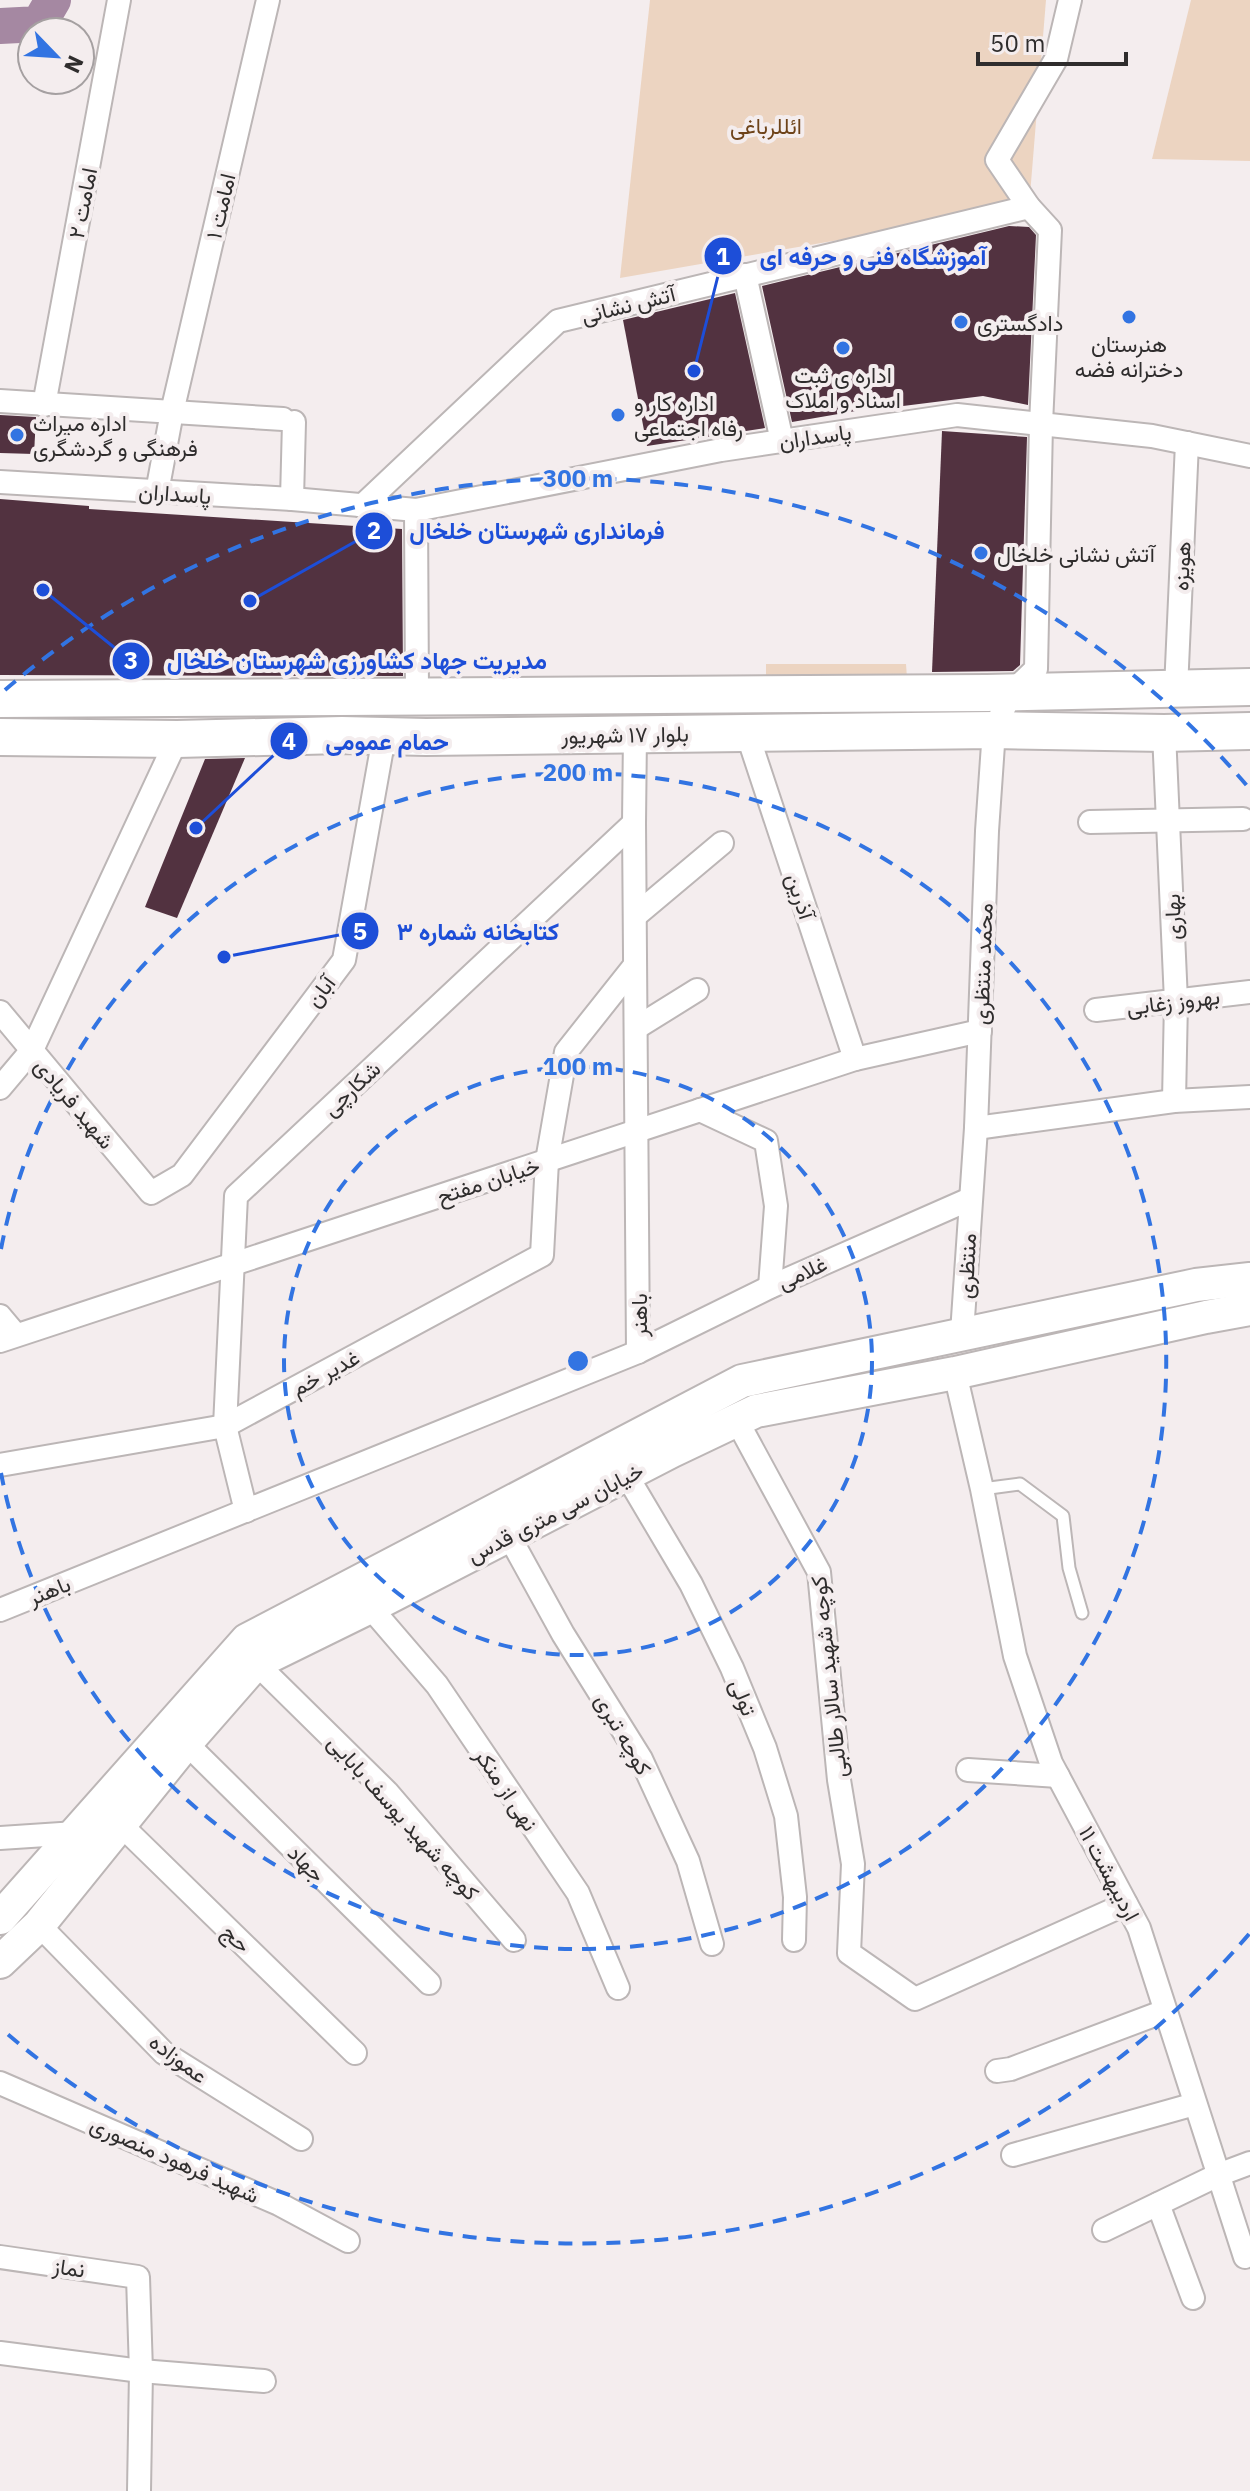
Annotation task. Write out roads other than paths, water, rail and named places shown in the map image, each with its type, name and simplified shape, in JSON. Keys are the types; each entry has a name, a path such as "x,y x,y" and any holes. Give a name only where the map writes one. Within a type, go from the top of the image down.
{"main road":[{"name":"بلوار ١٧ شهریور","path":"0,699 1011,693 1250,687"},
{"path":"703,733 648,724 639,719 637,712 643,704 713,694"},
{"path":"421,696 440,702 448,711 443,727 426,737"},
{"name":"بلوار ١٧ شهریور","path":"0,737 177,739 994,730 1250,731"},
{"name":"خیابان سی متری قدس","path":"0,1918 247,1640 742,1381 1196,1285 1250,1279"},
{"path":"1196,1285 1220,1293 1224,1305 1206,1317"},
{"name":"خیابان سی متری قدس","path":"0,1962 39,1925 186,1743 256,1663 746,1415 1250,1309"},
{"path":"742,1381 746,1415"}],"street":[{"name":"امامت ۲","path":"44,405 119,0"},
{"name":"امامت ۱","path":"157,492 172,412 268,0"},
{"path":"994,730 1011,693 1036,669 1041,424 1050,230 1029,207 997,160 1056,59 1070,0"},
{"name":"آتش نشانی","path":"362,506 558,321 1029,207"},
{"path":"745,275 782,441"},
{"path":"0,401 288,420 292,499"},
{"name":"پاسداران","path":"0,482 292,499 416,510 721,450 957,415 1152,436 1250,456"},
{"name":"هویزه","path":"1176,689 1187,443"},
{"path":"416,510 421,696"},
{"name":"محمد منتظری","path":"970,1199 994,730"},
{"name":"آذرین","path":"747,733 855,1059"},
{"name":"بهاری","path":"1164,733 1176,1001 1174,1101"},
{"name":"باهنر","path":"0,1610 638,1352 635,734"},
{"name":"آبان","path":"151,1193 182,1175 344,960 384,737"},
{"path":"0,1088 32,1050 177,739"},
{"path":"1090,822 1243,819"},
{"name":"شکارچی","path":"246,1511 225,1426 236,1196 634,823"},
{"path":"635,916 722,843"},
{"path":"547,1161 566,1052 635,965"},
{"path":"636,1028 697,990"},
{"name":"بهروز زغابی","path":"1096,1010 1250,992"},
{"name":"شهید فریادی","path":"0,1012 151,1193"},
{"name":"خیابان مفتح","path":"8,1338 855,1059 980,1031"},
{"path":"976,1128 1174,1101 1250,1097"},
{"path":"700,1110 766,1141 776,1206 770,1287"},
{"name":"غدیر خم","path":"0,1465 225,1426 542,1255 547,1161"},
{"name":"غلامی","path":"638,1352 770,1287 970,1199"},
{"name":"منتظری","path":"962,1333 970,1199"},
{"path":"0,1316 8,1338"},
{"name":"۱۱ اردیبهشت","path":"955,1373 1015,1656 1051,1763 1139,1928 1245,2257"},
{"name":"کوچه شهید سالار طالبی","path":"746,1415 819,1572 839,1780 853,1864 849,1953 915,1999 1126,1904"},
{"name":"تولی","path":"627,1476 691,1584 732,1668 765,1748 786,1816 795,1897 794,1940"},
{"name":"کوچه تبری","path":"509,1536 563,1634 641,1759 688,1861 712,1944"},
{"name":"نهی از منکر","path":"370,1607 437,1685 578,1893 618,1988"},
{"name":"کوچه شهید یوسف بابایی","path":"256,1663 387,1792 514,1940"},
{"name":"جهاد","path":"186,1743 429,1983"},
{"path":"968,1770 1058,1776"},
{"name":"حج","path":"120,1824 355,2053"},
{"path":"0,1838 76,1833"},
{"name":"عموزاده","path":"39,1925 164,2053 301,2139"},
{"path":"997,2071 1011,2069 1165,2011"},
{"name":"شهید فرهود منصوری","path":"0,2083 279,2204 348,2241"},
{"path":"1013,2155 1195,2104"},
{"path":"1104,2230 1218,2175 1250,2163"},
{"path":"1158,2204 1193,2298"},
{"name":"نماز","path":"0,2257 138,2277 141,2371"},
{"path":"0,2353 141,2371 264,2381"},
{"path":"139,2491 141,2371"}],"lane":[{"path":"982,1489 1020,1484 1063,1516 1069,1568 1082,1613"}],"waterway":[{"path":"0,26 39,24 53,0"}],"place":[{"name":"هنرستان دخترانه فضه","path":"1129,317"},
{"name":"دادگستری","path":"961,322"},
{"name":"اداره ی ثبت اسناد و املاک","path":"843,348"},
{"name":"آموزشگاه فنی و حرفه ای","path":"694,371"},
{"name":"اداره کار و رفاه اجتماعی","path":"618,415"},
{"name":"اداره میراث فرهنگی و گردشگری","path":"17,435"},
{"name":"آتش نشانی خلخال","path":"981,553"},
{"name":"مدیریت جهاد کشاورزی شهرستان خلخال","path":"43,590"},
{"name":"فرمانداری شهرستان خلخال","path":"250,601"},
{"name":"حمام عمومی","path":"196,828"},
{"name":"کتابخانه شماره ۳","path":"224,957"}],"park label":[{"name":"ائللرباغی","path":"766,125"}]}
